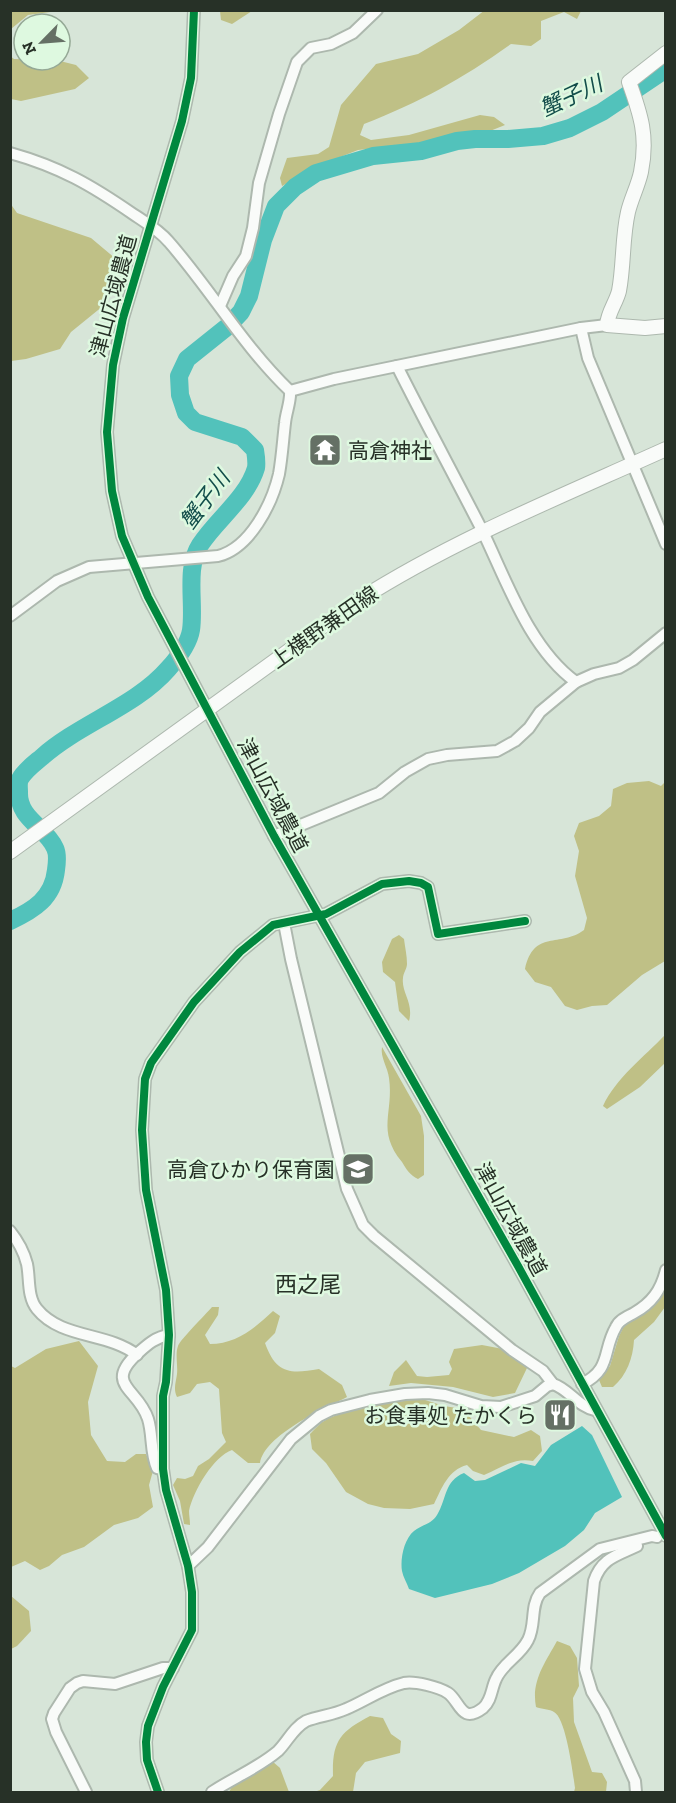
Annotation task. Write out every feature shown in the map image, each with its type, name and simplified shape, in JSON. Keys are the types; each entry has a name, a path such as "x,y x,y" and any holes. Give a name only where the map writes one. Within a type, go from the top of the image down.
{"main road":[{"path":"666,53 629,82 641,116 644,144 641,174 628,212 620,283 617,297 608,315 607,325 666,327"},
{"name":"上横野兼田線","path":"10,852 368,594 403,573 483,532 666,449"}],"street":[{"name":"津山広域農道","path":"194,10 191,78 182,121 123,318 113,365 107,432 112,491 122,536 133,564 207,711 274,836 518,1266 662,1535"},
{"path":"220,306 233,276 246,256 259,183 297,62 311,48 331,44 353,33 377,10"},
{"path":"10,153 47,164 88,184 167,239 259,360 290,391"},
{"path":"290,391 334,379 581,328 607,325"},
{"path":"581,328 588,358 666,544"},
{"path":"397,366 483,532 528,626 543,648 568,677 576,682"},
{"path":"10,616 73,572 97,566 203,558 226,554 234,549 254,529 279,474 290,391"},
{"path":"274,836 379,793 405,772 428,759 497,751 515,741 530,728 540,712 576,682 594,674 619,668 633,660 666,633"},
{"path":"158,1792 147,1760 148,1726 192,1630 192,1592 188,1566 166,1490 163,1469 162,1411 170,1335 166,1290 146,1190 142,1130 145,1079 151,1063 194,1002 240,952 273,925 319,916 382,884 409,881 421,883 428,888 438,934 525,921"},
{"path":"284,923 347,1189 363,1225 512,1350 543,1371 553,1384 559,1386 586,1408 595,1410"},
{"path":"10,1231 23,1251 32,1298 35,1307 42,1314 63,1327 114,1341 137,1355"},
{"path":"582,1384 593,1379 601,1370 607,1359 616,1326 652,1300 659,1291 666,1270"},
{"path":"163,1469 157,1468 151,1456 150,1430 145,1411 123,1382 122,1374 124,1367 156,1338 170,1335"},
{"path":"188,1566 208,1547 291,1439 325,1413 370,1400 428,1393 445,1395 481,1406 501,1407 535,1396 553,1384"},
{"path":"212,1792 279,1750 296,1728 306,1722 343,1710 390,1687 407,1682 425,1685 449,1693 461,1711 466,1713 483,1708 488,1702 500,1672 528,1640 534,1601 540,1593 600,1549 662,1535"},
{"path":"636,1792 632,1773 588,1682 585,1669 586,1658 594,1581 598,1569 605,1561 662,1535"},
{"path":"86,1792 56,1732 52,1719 69,1688 83,1681 115,1684 163,1668 173,1668"}],"green space":[{"path":"11,10 58,10 12,12 11,29"},
{"path":"220,10 252,11 232,24 221,20"},
{"path":"485,10 581,11 577,19 564,12 541,21 541,39 531,46 511,44 440,89 364,124 360,135 371,140 409,135 480,115 494,117 505,125 485,133 439,141 358,150 320,165 282,186 280,178 287,158 318,154 329,147 341,105 376,64 418,54 459,30"},
{"path":"10,56 12,72 72,72 72,64 89,78 75,89 21,101 11,99"},
{"path":"10,203 17,213 91,238 116,259 114,274 103,306 71,332 60,349 11,361"},
{"path":"649,781 661,786 665,782 665,961 642,975 607,1005 577,1010 565,1006 551,987 535,982 525,969 529,957 541,944 566,938 584,930 587,918 575,876 579,851 574,836 579,823 599,816 611,806 613,789 627,783"},
{"path":"399,935 404,939 406,955 407,966 403,983 410,1009 409,1021 399,1011 395,982 383,972 382,962 392,939"},
{"path":"665,1035 665,1063 640,1087 607,1109 603,1106 615,1086"},
{"path":"382,1047 421,1116 424,1136 424,1175 418,1179 407,1169 394,1151 390,1140 388,1131 389,1078"},
{"path":"665,1284 665,1307 654,1322 634,1340 631,1360 626,1372 613,1387 602,1387 599,1380 610,1366 625,1324 644,1313 656,1302"},
{"path":"212,1307 219,1307 218,1315 205,1335 210,1344 237,1338 252,1329 273,1311 280,1316 275,1333 265,1343 274,1361 285,1370 319,1369 342,1385 347,1397 283,1433 264,1453 260,1463 248,1463 232,1450 218,1459 205,1475 191,1503 190,1525 184,1524 180,1501 173,1485 177,1478 185,1479 193,1476 198,1466 209,1459 226,1442 222,1433 219,1389 210,1382 197,1384 190,1393 177,1397 175,1388 177,1352 183,1338"},
{"path":"79,1341 98,1366 88,1402 91,1435 107,1461 125,1462 136,1454 146,1454 153,1471 149,1485 153,1507 138,1518 114,1525 84,1547 62,1555 40,1570 25,1561 11,1567 11,1366 15,1368 46,1349"},
{"path":"482,1345 503,1349 527,1368 515,1393 493,1397 453,1387 411,1383 389,1386 394,1372 406,1360 417,1376 449,1375 452,1369 449,1362 454,1349"},
{"path":"422,1399 463,1409 481,1430 514,1437 531,1430 540,1436 542,1451 533,1461 514,1462 484,1475 473,1471 467,1465 460,1467 446,1480 434,1504 410,1509 384,1508 368,1504 346,1492 326,1463 312,1449 310,1434 322,1422 332,1417 371,1406"},
{"path":"11,1596 29,1611 31,1631 11,1649"},
{"path":"557,1641 570,1646 577,1658 579,1686 573,1698 574,1722 592,1772 602,1773 607,1782 606,1792 574,1792 571,1759 562,1724 554,1712 536,1707 537,1680"},
{"path":"370,1716 383,1718 391,1734 401,1741 400,1753 365,1762 356,1773 353,1792 314,1792 320,1790 333,1776 334,1754 340,1739 351,1727"},
{"path":"272,1761 280,1768 289,1792 229,1792 234,1783"}],"water":[{"path":"582,1426 592,1435 622,1497 595,1513 584,1530 565,1546 519,1573 492,1584 435,1598 409,1589 403,1576 402,1566 405,1544 414,1531 435,1518 449,1486 458,1476 464,1473 475,1481 485,1480 521,1463 535,1466 551,1445"}],"waterway":[{"name":"蟹子川","path":"10,921 27,912 46,896 54,880 57,862 56,850 51,841 23,809 20,801 20,779 30,767 57,745 140,694 175,661 191,630 192,575 195,554 207,535 239,499 252,479 256,468 255,450 242,437 195,422 186,413 180,395 179,376 187,359 227,327 241,312 249,296 263,240 276,206 295,187 316,173 373,156 421,151 457,141 543,136 570,128 602,112 666,69"}],"cycle path":[{"path":"194,10 191,78 182,121 123,318 113,365 107,432 112,491 122,536 148,597 274,836 518,1266 666,1536"},
{"path":"158,1792 147,1760 148,1726 163,1687 192,1630 192,1592 188,1566 166,1490 163,1469 163,1396 169,1335 166,1290 146,1190 142,1130 145,1079 151,1063 194,1002 240,952 273,925 326,914 382,884 409,881 428,887 438,934 525,921"}],"place":[{"name":"高倉神社","path":"325,450"},
{"name":"高倉ひかり保育園","path":"358,1169"},
{"name":"お食事処 たかくら","path":"560,1415"}],"district":[{"name":"西之尾","path":"308,1284"}]}
